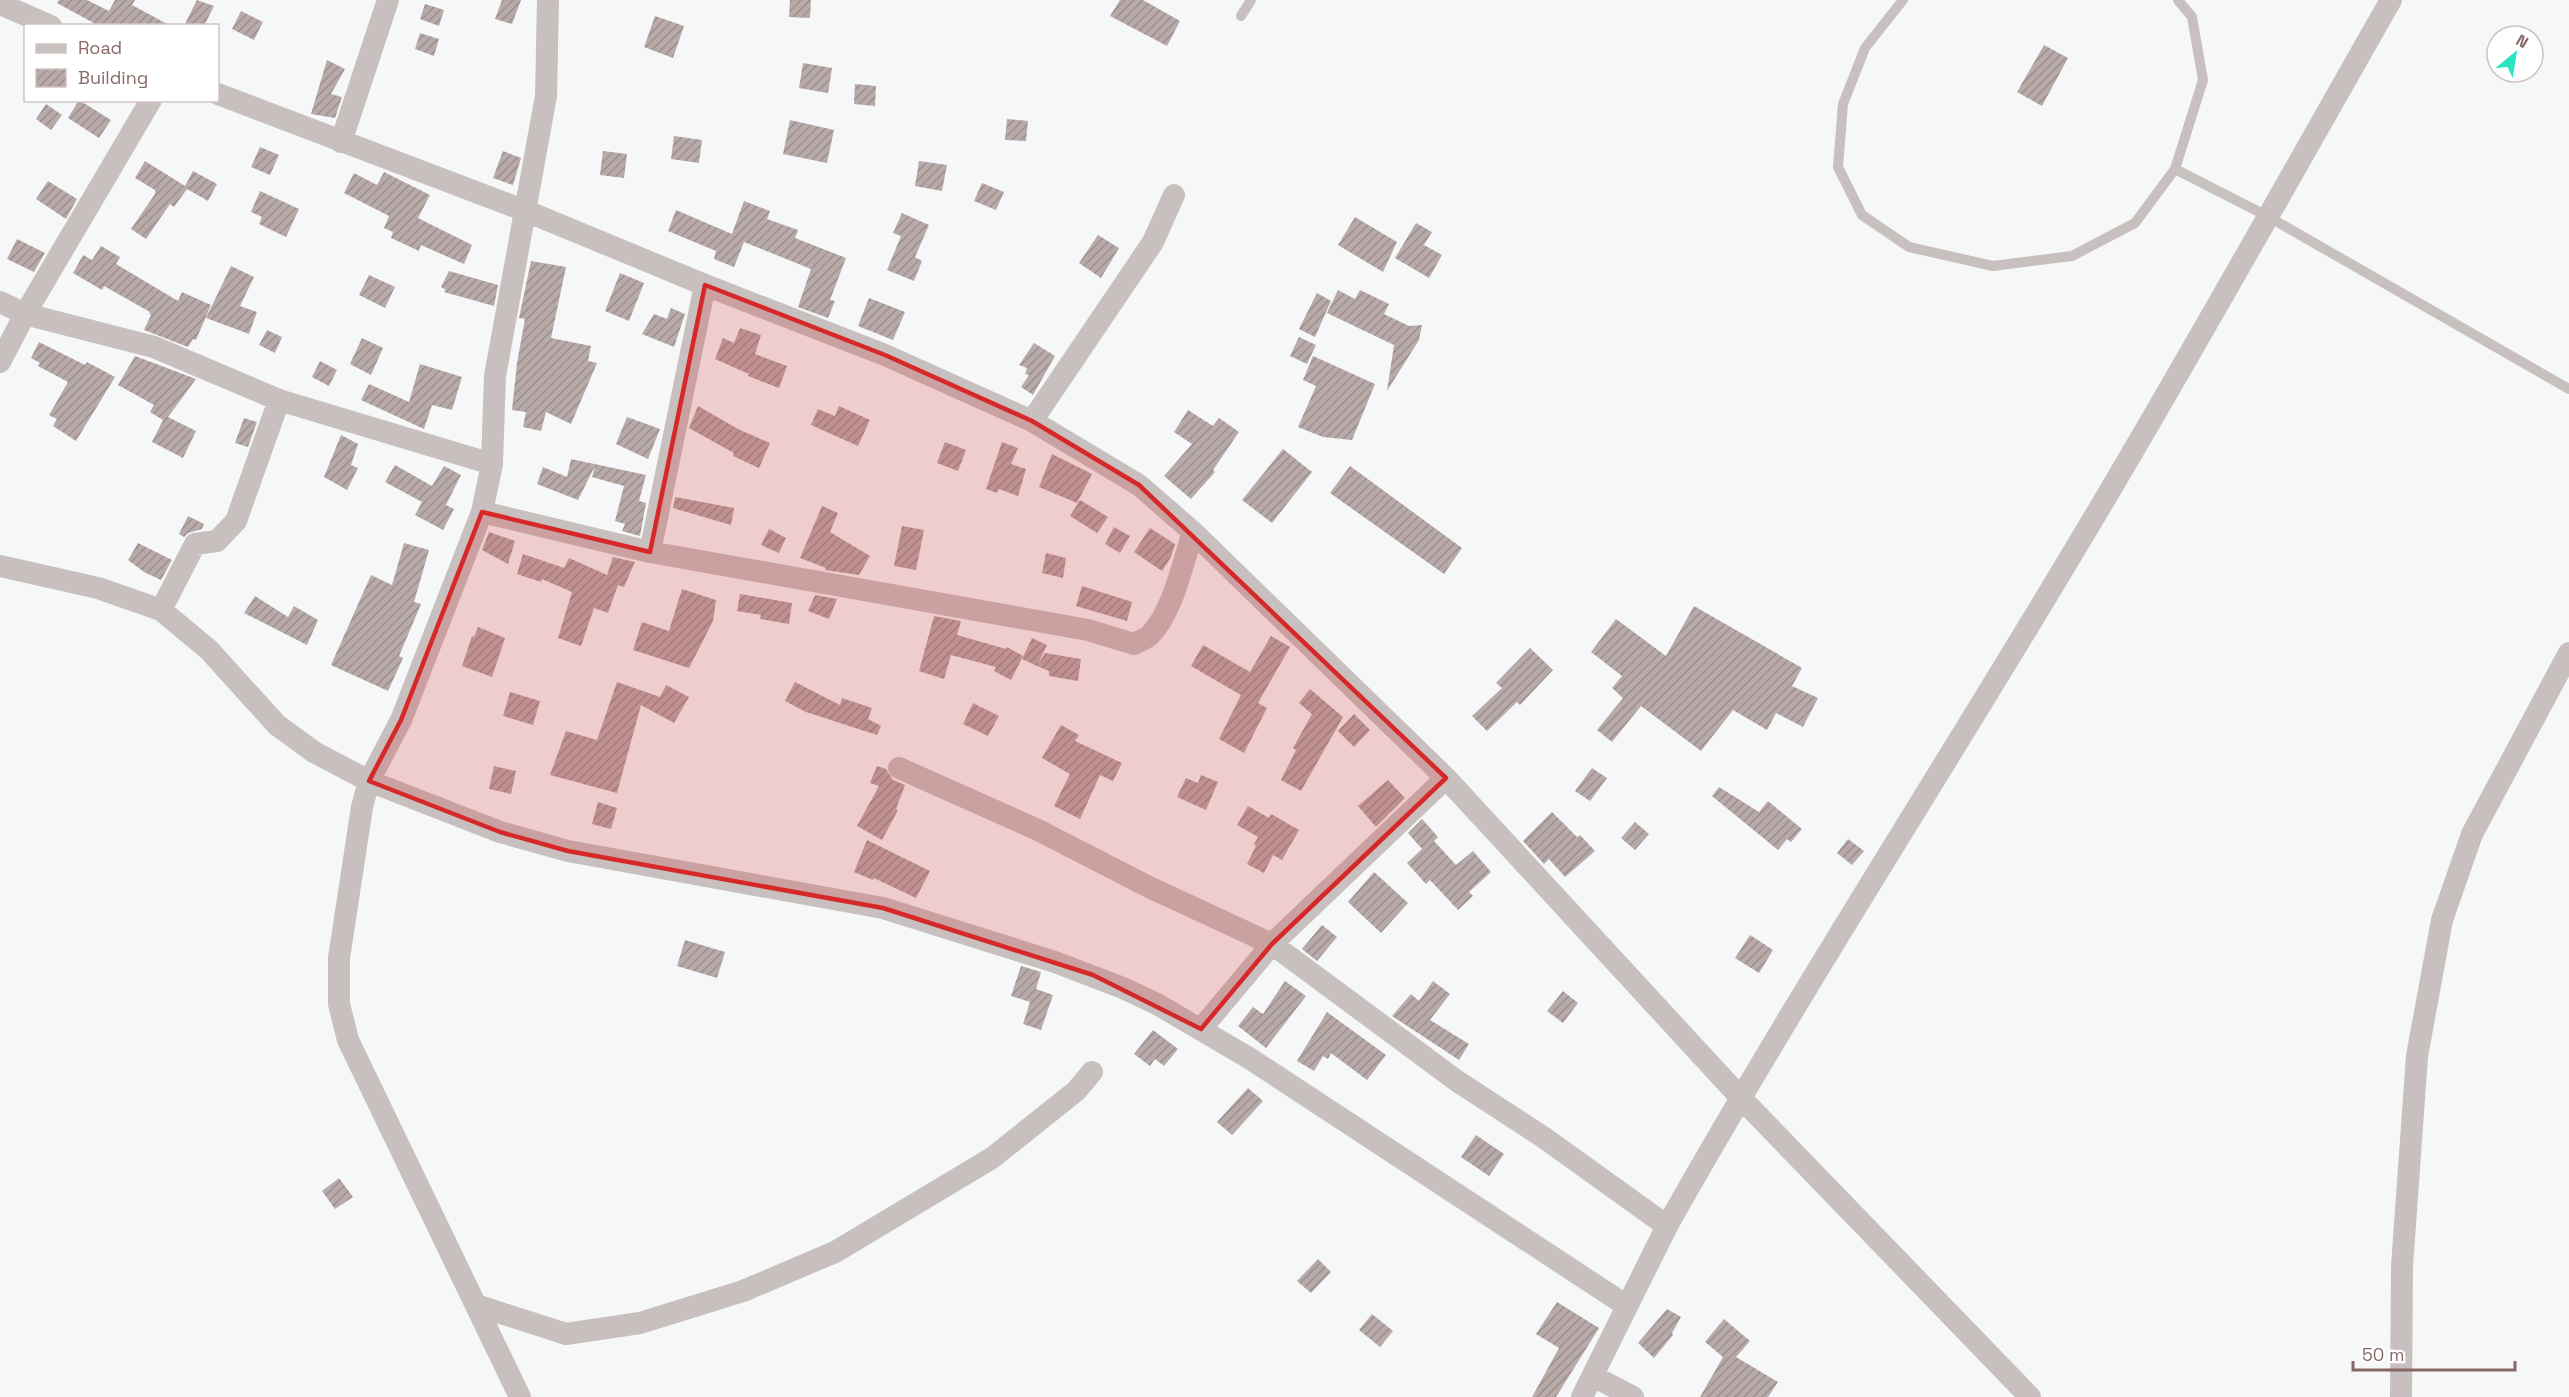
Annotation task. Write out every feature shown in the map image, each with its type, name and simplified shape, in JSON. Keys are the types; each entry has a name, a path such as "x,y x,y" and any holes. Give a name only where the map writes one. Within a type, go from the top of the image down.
{"street":[{"path":"341,142 388,0"},
{"path":"520,1397 348,1040 339,1004 339,958 362,807 369,781 401,720 482,512 492,464 495,376 546,96 548,0"},
{"path":"1582,1397 1667,1226 1740,1097 1797,1008 2101,507 2391,0"},
{"path":"0,4 46,24"},
{"path":"219,94 526,211 705,285 885,355 1032,421 1139,485 1193,532 1446,778 1740,1097 2030,1397"},
{"path":"0,362 25,314 150,102"},
{"path":"1032,421 1153,242 1174,195"},
{"path":"650,552 705,285"},
{"path":"0,302 25,314 154,347 279,400 492,464"},
{"path":"161,610 195,544 217,541 236,521 279,400"},
{"path":"482,512 650,552 1088,630 1134,644 1150,636 1162,618 1174,592 1193,532"},
{"path":"0,566 98,588 161,610 209,650 277,725 314,752 369,781 500,832 568,851 883,908 1093,975 1157,1004 1201,1029 1372,1137 1627,1306"},
{"path":"2402,1397 2402,1266 2417,1056 2442,920 2472,834 2569,653"},
{"path":"899,768 1038,831 1149,887 1272,944 1457,1081 1543,1137 1667,1226"},
{"path":"1201,1029 1272,944 1446,778"},
{"path":"476,1305 566,1334 640,1323 743,1291 835,1252 992,1158 1076,1091 1092,1072"},
{"path":"1593,1376 1633,1397"}],"lane":[{"path":"1241,16 1251,0"},
{"path":"1903,0 1865,48 1843,104 1838,167 1862,215 1909,248 1993,266 2072,256 2135,223 2175,170 2203,80 2192,17 2178,0"},
{"path":"2175,170 2267,216 2569,389"}],"highlighted area":[{"path":"705,285 885,355 1032,421 1139,485 1446,778 1272,944 1201,1029 1093,975 883,908 568,851 500,832 369,781 401,720 482,512 650,552"}],"building":[{"path":"59,0 87,0 109,11 115,0 135,0 132,5 167,24 95,24 57,3"},
{"path":"197,0 214,6 205,24 185,24"},
{"path":"502,0 521,0 512,24 495,19"},
{"path":"790,0 811,0 810,18 789,17"},
{"path":"1120,0 1143,0 1180,21 1167,46 1110,16"},
{"path":"425,4 444,10 439,26 420,19"},
{"path":"241,11 263,22 254,40 232,29"},
{"path":"655,16 684,26 673,58 644,47"},
{"path":"420,33 439,39 434,56 415,49"},
{"path":"2044,45 2068,58 2042,106 2017,92"},
{"path":"327,60 345,69 331,94 342,97 335,118 311,114"},
{"path":"803,63 832,68 828,93 799,88"},
{"path":"855,84 876,86 875,106 854,104"},
{"path":"78,102 82,102 111,120 99,138 68,118"},
{"path":"46,104 62,115 51,130 36,119"},
{"path":"1007,119 1028,121 1026,141 1005,140"},
{"path":"790,120 834,130 827,163 783,154"},
{"path":"674,136 702,140 699,163 671,159"},
{"path":"260,147 279,155 270,175 251,167"},
{"path":"503,151 521,158 513,185 493,178"},
{"path":"603,151 627,154 624,178 600,175"},
{"path":"145,161 185,186 193,171 217,184 208,201 187,189 174,207 170,204 146,239 131,229 155,194 155,190 135,178"},
{"path":"919,161 947,165 942,191 915,186"},
{"path":"384,172 430,195 418,218 472,245 464,264 421,245 419,251 391,238 393,232 384,228 389,216 344,193 354,173 377,185"},
{"path":"48,181 77,199 66,219 36,199"},
{"path":"982,183 1004,192 996,210 974,201"},
{"path":"260,191 299,209 286,237 259,224 262,217 251,212"},
{"path":"744,201 770,211 767,219 798,230 795,238 846,258 830,300 835,301 828,318 798,307 811,269 744,242 734,267 714,259 716,251 668,231 676,210 732,234"},
{"path":"902,213 929,225 915,257 922,261 914,281 887,270 901,236 893,233"},
{"path":"1355,217 1397,242 1383,272 1338,245"},
{"path":"1416,223 1432,232 1424,245 1442,255 1429,278 1395,258"},
{"path":"1098,235 1119,248 1101,278 1079,263"},
{"path":"17,239 45,253 34,272 7,259"},
{"path":"101,246 120,257 116,264 178,301 182,292 211,305 196,340 193,339 188,347 144,330 151,315 150,312 104,286 102,290 73,273 83,255 92,260"},
{"path":"531,261 566,267 551,338 591,346 588,361 597,363 571,424 546,412 541,431 523,427 526,412 512,410 525,319 519,318"},
{"path":"231,266 254,277 240,306 257,312 249,334 206,318"},
{"path":"449,271 498,285 494,306 444,292 446,290 441,287"},
{"path":"620,273 644,283 629,321 605,311"},
{"path":"369,275 395,287 385,308 359,295"},
{"path":"1338,290 1355,299 1360,290 1389,304 1384,314 1409,326 1422,325 1419,340 1387,391 1394,345 1327,313"},
{"path":"1317,293 1331,301 1315,337 1299,329"},
{"path":"869,298 905,312 893,340 858,326"},
{"path":"671,308 685,314 674,347 642,334 654,314 667,319"},
{"path":"740,328 761,335 755,354 787,366 779,388 748,376 749,374 715,359 723,338 734,343"},
{"path":"267,330 282,337 275,353 259,345"},
{"path":"1299,337 1316,345 1307,364 1290,356"},
{"path":"362,338 383,348 371,375 350,364"},
{"path":"39,342 85,365 87,362 115,377 76,441 53,426 57,419 49,415 68,382 38,366 40,363 31,358"},
{"path":"1034,343 1055,356 1033,395 1021,387 1029,375 1025,374 1027,368 1019,365"},
{"path":"135,356 196,379 168,417 196,431 183,458 152,442 163,420 150,412 154,405 118,385"},
{"path":"1313,356 1375,384 1352,440 1323,437 1298,427 1316,386 1303,380"},
{"path":"320,361 337,370 329,386 312,377"},
{"path":"420,364 462,377 452,410 432,405 424,429 361,400 369,384 409,402"},
{"path":"698,406 738,429 770,443 759,468 733,456 734,453 689,428"},
{"path":"839,406 870,420 858,446 811,425 818,409 835,416"},
{"path":"1188,410 1213,426 1219,418 1239,432 1213,470 1215,472 1191,499 1164,476 1192,444 1174,432"},
{"path":"627,417 660,429 648,459 616,444"},
{"path":"244,418 257,422 248,447 235,443"},
{"path":"341,435 358,444 351,465 358,468 347,490 324,477"},
{"path":"945,442 966,450 958,471 937,463"},
{"path":"1002,442 1018,448 1011,464 1026,469 1018,496 999,489 997,493 986,489"},
{"path":"1283,449 1312,472 1272,523 1242,500"},
{"path":"1052,454 1092,474 1077,503 1039,487"},
{"path":"571,459 646,475 639,501 646,503 640,536 622,531 625,524 615,521 624,486 592,477 595,466 578,500 537,484 543,467 567,477"},
{"path":"395,465 432,486 444,466 461,475 446,505 454,509 443,530 415,515 422,502 385,482"},
{"path":"1350,466 1462,548 1444,574 1330,493"},
{"path":"675,497 734,508 731,525 673,508"},
{"path":"1080,500 1108,517 1097,533 1070,516"},
{"path":"822,506 838,513 830,532 870,556 859,575 825,570 826,568 800,558"},
{"path":"188,516 204,524 202,529 188,533 184,537 179,534"},
{"path":"902,526 924,530 916,570 894,566"},
{"path":"1114,527 1130,536 1120,553 1105,544"},
{"path":"1150,528 1175,544 1171,557 1162,571 1134,552"},
{"path":"769,529 786,538 779,553 761,545"},
{"path":"489,532 515,541 508,564 482,550"},
{"path":"138,543 172,560 161,580 144,572 128,560"},
{"path":"404,543 429,550 414,602 421,604 399,656 403,658 388,691 331,665 371,575 392,585"},
{"path":"1046,553 1066,558 1063,578 1042,573"},
{"path":"523,554 564,568 569,558 607,575 613,557 635,562 624,587 618,585 608,613 594,608 581,646 558,638 572,592 542,579 541,582 517,574"},
{"path":"1082,586 1132,602 1127,621 1076,606"},
{"path":"682,589 716,600 713,621 689,668 633,650 642,622 669,631"},
{"path":"740,594 792,603 789,624 760,619 761,615 737,611"},
{"path":"815,595 837,599 829,619 808,611"},
{"path":"255,596 288,617 294,606 318,620 307,645 244,613"},
{"path":"1694,606 1802,668 1792,686 1818,698 1803,727 1776,713 1767,730 1733,710 1701,751 1641,706 1612,742 1597,730 1623,698 1612,688 1622,676 1591,652 1616,619 1666,656"},
{"path":"934,616 961,621 957,635 1006,649 1007,647 1023,656 1011,680 994,671 996,667 951,655 944,679 919,671"},
{"path":"478,627 505,638 492,677 462,666 472,636 474,637"},
{"path":"1271,636 1290,647 1258,703 1267,708 1244,753 1219,739 1241,695 1191,666 1203,645 1250,672"},
{"path":"1032,638 1047,645 1037,666 1022,659"},
{"path":"1530,648 1553,670 1520,705 1517,702 1487,731 1472,716 1502,688 1496,683"},
{"path":"1045,653 1081,659 1078,681 1049,676 1049,671 1037,666"},
{"path":"617,682 660,697 666,685 689,697 674,723 641,705 617,793 550,775 566,731 597,740"},
{"path":"795,682 840,705 842,698 872,708 868,719 881,726 877,735 806,712 785,701"},
{"path":"1310,689 1343,717 1301,791 1281,780 1296,750 1293,748 1312,714 1299,703"},
{"path":"510,692 540,701 533,725 503,716"},
{"path":"973,703 999,716 988,736 963,724"},
{"path":"1354,714 1370,730 1354,747 1338,731"},
{"path":"1061,725 1079,735 1075,741 1122,763 1113,781 1100,775 1080,819 1054,806 1070,774 1042,758"},
{"path":"494,766 516,771 511,794 489,789"},
{"path":"877,766 886,769 893,780 905,785 896,809 898,810 882,840 857,826 879,786 870,783"},
{"path":"1592,768 1607,778 1590,801 1575,791"},
{"path":"1201,775 1218,782 1206,810 1177,797 1186,778 1198,783"},
{"path":"1388,780 1405,798 1376,827 1358,806"},
{"path":"1719,787 1759,812 1768,801 1802,829 1791,842 1787,839 1778,850 1712,796"},
{"path":"598,802 617,808 611,829 592,824"},
{"path":"1248,806 1269,818 1271,814 1299,830 1282,860 1273,855 1264,873 1247,864 1258,837 1237,825"},
{"path":"1552,812 1595,851 1565,877 1549,859 1544,864 1523,841"},
{"path":"1422,819 1438,837 1434,841 1456,865 1473,851 1491,872 1469,892 1473,896 1458,910 1430,880 1426,884 1407,863 1422,849 1408,833"},
{"path":"1635,822 1649,834 1635,850 1621,838"},
{"path":"1848,839 1864,851 1852,865 1837,853"},
{"path":"867,840 930,871 916,898 874,878 873,880 854,872"},
{"path":"1374,872 1408,903 1381,933 1348,902"},
{"path":"1322,925 1337,937 1317,961 1302,949"},
{"path":"1750,935 1773,950 1759,973 1735,958"},
{"path":"685,940 725,952 717,978 677,966"},
{"path":"1021,966 1041,972 1036,989 1053,995 1041,1030 1023,1024 1030,1002 1011,996"},
{"path":"1285,981 1306,996 1266,1048 1238,1026 1253,1007 1263,1014"},
{"path":"1433,981 1450,994 1430,1020 1469,1044 1459,1060 1392,1016 1411,994 1419,1001"},
{"path":"1563,991 1578,1003 1563,1023 1547,1011"},
{"path":"1327,1012 1386,1055 1367,1080 1331,1053 1328,1059 1323,1056 1314,1071 1297,1061"},
{"path":"1153,1030 1178,1049 1164,1066 1155,1059 1150,1066 1134,1054"},
{"path":"1248,1088 1263,1101 1232,1135 1217,1122"},
{"path":"1476,1135 1504,1154 1489,1176 1461,1157"},
{"path":"339,1178 353,1197 335,1209 322,1191"},
{"path":"1318,1259 1331,1272 1311,1293 1297,1281"},
{"path":"1557,1302 1599,1328 1556,1397 1532,1397 1559,1348 1536,1334"},
{"path":"1667,1309 1681,1317 1673,1335 1654,1358 1638,1343"},
{"path":"1372,1314 1393,1331 1380,1347 1359,1330"},
{"path":"1724,1319 1750,1341 1736,1357 1778,1382 1768,1397 1700,1397 1723,1357 1705,1342"}]}
